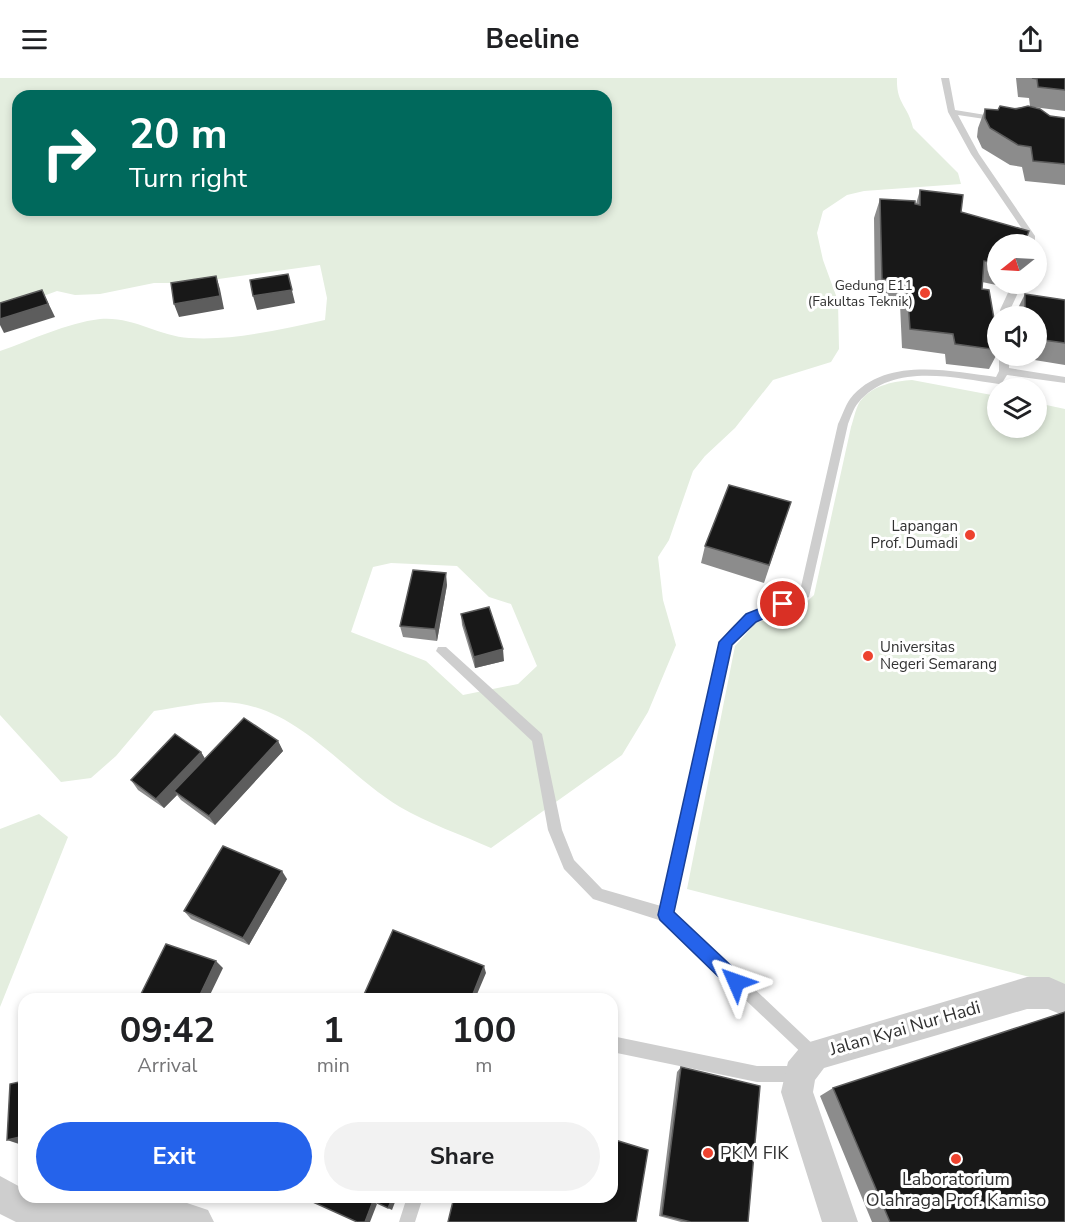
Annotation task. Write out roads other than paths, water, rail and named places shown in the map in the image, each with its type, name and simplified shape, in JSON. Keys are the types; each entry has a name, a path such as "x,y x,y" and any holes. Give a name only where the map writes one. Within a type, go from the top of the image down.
{"street":[{"name":"Jalan Kyai Nur Hadi","path":"807,1064 1027,993 1049,993 1065,1000"},
{"path":"807,1064 797,1092 840,1222"},
{"path":"0,1193 2,1197 29,1210 64,1213 153,1210 196,1222"}],"lane":[{"path":"945,78 952,112 975,154 1030,234"},
{"path":"952,112 1010,121"},
{"path":"666,915 726,642 751,618 771,607 795,601 805,594 843,424 855,400 872,384 894,376 914,372 999,381 1004,366"},
{"path":"1004,371 1065,380"},
{"path":"442,651 538,738 555,830 569,864 598,894 666,915 807,1064"},
{"path":"618,1045 757,1074 807,1064"},
{"path":"406,1222 413,1203"}],"place":[{"name":"Gedung E11 (Fakultas Teknik)","path":"925,293"},
{"name":"Lapangan Prof. Dumadi","path":"970,535"},
{"name":"Universitas Negeri Semarang","path":"868,656"},
{"name":"PKM FIK","path":"708,1153"},
{"name":"Laboratorium Olahraga Prof. Kamiso","path":"956,1159"}]}
